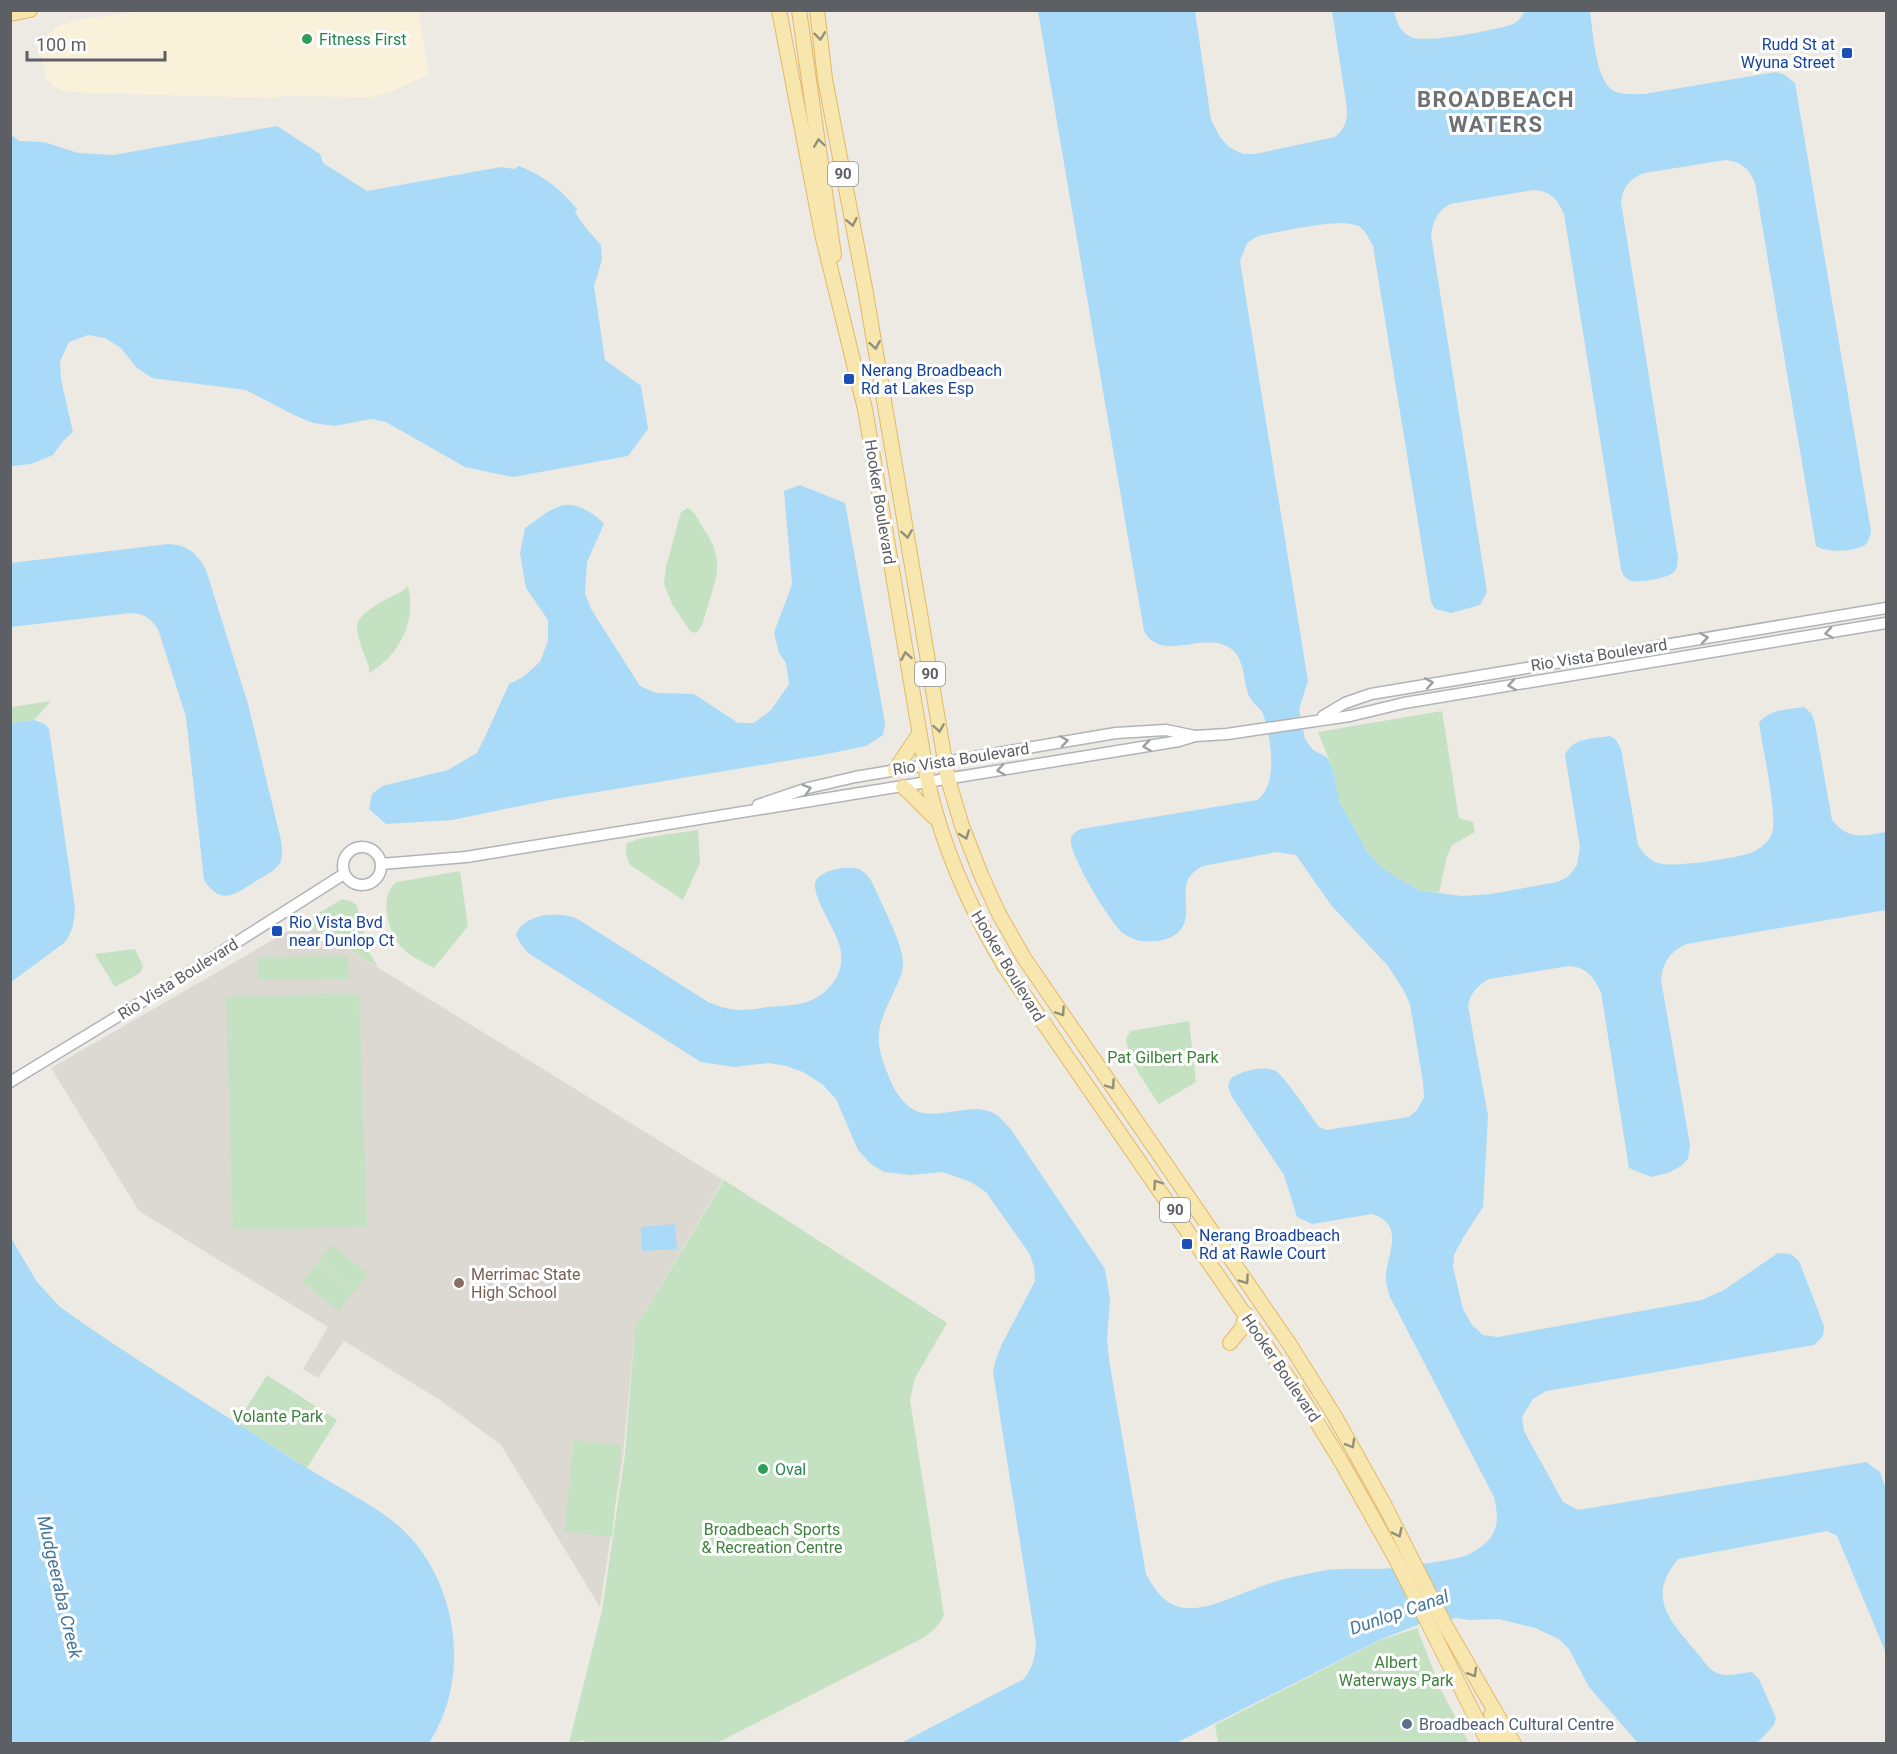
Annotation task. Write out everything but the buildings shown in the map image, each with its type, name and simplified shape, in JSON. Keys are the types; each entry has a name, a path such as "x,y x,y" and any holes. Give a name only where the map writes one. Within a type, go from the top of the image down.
{"main road":[{"path":"10,14 30,10"},
{"path":"770,10 791,70"},
{"name":"Hooker Boulevard","path":"779,10 822,234 838,305 862,393 928,783 938,820 969,902 1005,967 1066,1058 1246,1314 1323,1431 1396,1559 1438,1626 1486,1695 1514,1743"},
{"path":"799,10 832,240 838,305"},
{"name":"Hooker Boulevard","path":"817,10 827,89 894,457 948,779 981,877 1010,935 1058,1008 1319,1390 1370,1477 1411,1560 1490,1743"},
{"path":"873,462 894,457"},
{"path":"895,770 919,734"},
{"path":"903,787 914,796 923,809 938,820"},
{"path":"1246,1314 1242,1328 1230,1343 1261,1336"},
{"path":"1486,1695 1492,1721 1503,1743"}],"street":[{"name":"Rio Vista Boulevard","path":"1316,720 1345,704 1371,694 1887,608"},
{"name":"Rio Vista Boulevard","path":"381,864 466,857 928,783 1179,741 1195,736 1350,716 1404,702 1887,623"},
{"name":"Rio Vista Boulevard","path":"732,813 831,782 924,764 1116,733 1166,730 1195,736"},
{"path":"367,848 374,851 381,864 378,877 367,885 353,884 344,874 343,860 353,849 367,848"},
{"name":"Rio Vista Boulevard","path":"10,1082 171,984 344,874"}],"shaded area":[{"path":"141,11 418,11 429,74 388,93 372,97 281,96 274,98 89,93 62,91 46,78 40,51 48,34 57,27 76,20"},
{"name":"Merrimac State High School","path":"304,922 723,1180 635,1329 623,1456 600,1607 501,1445 440,1400 344,1341 318,1378 303,1369 328,1327 139,1211 51,1068"}],"green space":[{"path":"688,508 696,516 717,557 714,585 703,622 695,633 690,631 672,604 664,584 666,567 681,512"},
{"path":"408,586 410,612 403,636 389,657 369,673 358,636 359,620 369,610"},
{"path":"51,701 34,720 11,723 11,707"},
{"path":"1442,711 1459,818 1473,822 1475,832 1452,845 1447,856 1439,893 1421,891 1399,879 1379,865 1368,853 1340,803 1332,767 1318,732"},
{"path":"698,830 700,863 683,900 630,865 626,854 627,843 642,838"},
{"path":"460,871 468,926 434,968 408,953 396,941 387,913 388,895 391,887 397,882"},
{"path":"342,899 353,902 357,906 368,950 378,967 304,922"},
{"path":"135,949 143,966 140,973 115,987 95,954"},
{"path":"348,956 349,979 258,980 258,957"},
{"path":"359,993 367,1227 233,1230 226,997"},
{"name":"Pat Gilbert Park","path":"1189,1021 1196,1082 1159,1104 1143,1081 1126,1039 1131,1031"},
{"name":"Broadbeach Sports & Recreation Centre","path":"724,1180 947,1323 915,1378 910,1400 944,1615 934,1630 923,1638 717,1743 587,1744 584,1740 569,1743 602,1611 625,1454 635,1329"},
{"path":"332,1245 368,1274 354,1292 318,1262"},
{"path":"317,1263 353,1292 339,1311 302,1282"},
{"name":"Volante Park","path":"267,1375 337,1420 307,1468 237,1423"},
{"path":"574,1440 621,1445 612,1537 564,1531"},
{"name":"Albert Waterways Park","path":"1417,1628 1441,1690 1469,1743 1218,1743 1215,1725 1381,1640"}],"water":[{"name":"Dunlop Canal","path":"1038,11 1195,11 1211,120 1220,137 1229,147 1243,154 1255,154 1335,137 1343,128 1347,109 1332,11 1394,11 1399,26 1407,35 1418,39 1430,39 1505,27 1517,21 1525,11 1590,11 1599,68 1609,87 1616,92 1644,94 1776,72 1785,75 1795,83 1871,531 1865,545 1860,547 1833,551 1816,546 1755,183 1750,173 1736,162 1726,160 1644,173 1631,181 1622,197 1678,558 1674,572 1652,580 1629,580 1621,569 1564,214 1553,197 1533,190 1450,204 1439,213 1432,230 1487,592 1480,605 1451,613 1435,609 1431,602 1373,246 1360,227 1352,224 1326,224 1258,236 1247,243 1240,261 1308,681 1299,709 1305,739 1313,750 1327,757 1332,767 1340,803 1368,853 1379,865 1421,891 1462,896 1491,894 1557,882 1568,877 1577,865 1580,847 1565,755 1578,742 1610,736 1616,740 1621,749 1638,845 1648,857 1669,865 1722,859 1753,852 1769,839 1773,825 1771,797 1759,723 1773,713 1804,707 1812,714 1815,724 1832,820 1838,827 1850,834 1886,832 1886,910 1686,944 1668,958 1661,980 1690,1145 1688,1159 1668,1173 1651,1177 1629,1168 1601,992 1589,974 1580,968 1569,966 1489,979 1475,990 1468,1006 1488,1116 1483,1207 1454,1255 1453,1267 1463,1309 1472,1325 1483,1335 1498,1337 1702,1300 1724,1290 1778,1253 1791,1254 1799,1261 1824,1326 1823,1336 1814,1345 1546,1391 1533,1399 1522,1417 1524,1431 1563,1502 1578,1510 1866,1462 1880,1472 1886,1489 1886,1653 1837,1536 1827,1531 1678,1559 1669,1572 1664,1584 1664,1606 1675,1626 1706,1664 1719,1674 1752,1672 1759,1679 1776,1718 1774,1725 1757,1743 1638,1743 1589,1687 1569,1649 1559,1639 1535,1628 1498,1619 1457,1618 1420,1624 1382,1639 1176,1743 901,1743 1024,1679 1034,1658 1036,1643 993,1372 1002,1344 1035,1281 1034,1266 1029,1253 986,1192 971,1182 943,1172 911,1175 884,1172 871,1164 858,1150 836,1099 822,1084 803,1072 769,1063 734,1067 701,1062 528,953 516,935 526,922 533,918 551,915 568,916 576,918 708,1002 724,1008 741,1010 799,1004 826,991 840,970 839,944 818,899 815,884 817,879 827,872 840,868 861,870 872,882 902,954 902,973 882,1018 879,1036 881,1055 896,1091 905,1103 915,1110 926,1113 974,1109 986,1110 999,1116 1010,1128 1105,1269 1110,1299 1107,1339 1109,1360 1146,1574 1161,1596 1178,1607 1195,1608 1227,1600 1274,1582 1321,1571 1413,1566 1456,1558 1483,1546 1493,1534 1497,1521 1494,1497 1390,1297 1386,1277 1392,1239 1388,1224 1382,1218 1372,1214 1312,1224 1297,1217 1284,1175 1232,1097 1228,1086 1231,1078 1247,1071 1271,1069 1276,1071 1319,1127 1326,1130 1409,1117 1417,1110 1424,1097 1410,1004 1404,991 1388,966 1331,905 1296,855 1277,852 1203,866 1192,874 1187,882 1185,922 1177,934 1164,940 1141,941 1124,934 1110,917 1091,888 1072,846 1072,836 1081,829 1257,800 1264,793 1268,784 1271,760 1269,734 1263,714 1249,696 1240,660 1236,654 1224,645 1214,643 1160,645 1151,640 1144,631"},
{"path":"277,126 320,154 323,163 367,191 501,167 514,169 519,166 551,183 564,195 577,209 575,212 585,227 601,245 602,260 594,286 605,360 641,386 648,429 628,456 513,477 465,467 386,422 371,419 335,426 313,423 246,390 152,378 136,367 121,348 105,338 88,335 69,342 60,361 61,380 73,432 53,455 31,464 11,466 11,135 19,141 44,142 78,153 113,155"},
{"path":"800,485 845,503 885,723 883,735 866,746 822,755 549,800 452,820 386,824 369,809 372,794 382,786 448,770 477,753 509,684 523,677 540,662 548,641 548,620 526,588 520,553 525,528 549,511 564,505 577,506 604,524 587,562 585,593 591,609 640,686 656,693 694,694 738,723 754,723 771,710 789,684 786,663 779,653 774,633 792,584 784,491"},
{"path":"168,544 181,546 191,551 206,570 248,704 281,840 282,858 278,866 229,896 217,893 204,880 186,717 155,625 143,615 130,613 11,627 11,563"},
{"path":"34,720 45,724 49,729 75,913 71,931 64,943 11,982 11,723"},
{"path":"675,1224 677,1249 642,1251 641,1227"},
{"name":"Mudgeeraba Creek","path":"11,1238 37,1282 60,1307 160,1374 383,1514 400,1527 420,1549 435,1574 446,1601 452,1630 454,1660 451,1689 442,1717 429,1743 11,1743"}],"place":[{"name":"Fitness First","path":"307,39"},
{"name":"Rudd St at Wyuna Street","path":"1847,53"},
{"name":"Nerang Broadbeach Rd at Lakes Esp","path":"849,379"},
{"name":"Rio Vista Bvd near Dunlop Ct","path":"277,931"},
{"name":"Nerang Broadbeach Rd at Rawle Court","path":"1187,1244"},
{"name":"Merrimac State High School","path":"459,1283"},
{"name":"Oval","path":"763,1469"},
{"name":"Broadbeach Cultural Centre","path":"1407,1724"}],"district":[{"name":"BROADBEACH WATERS","path":"1496,112"}]}
